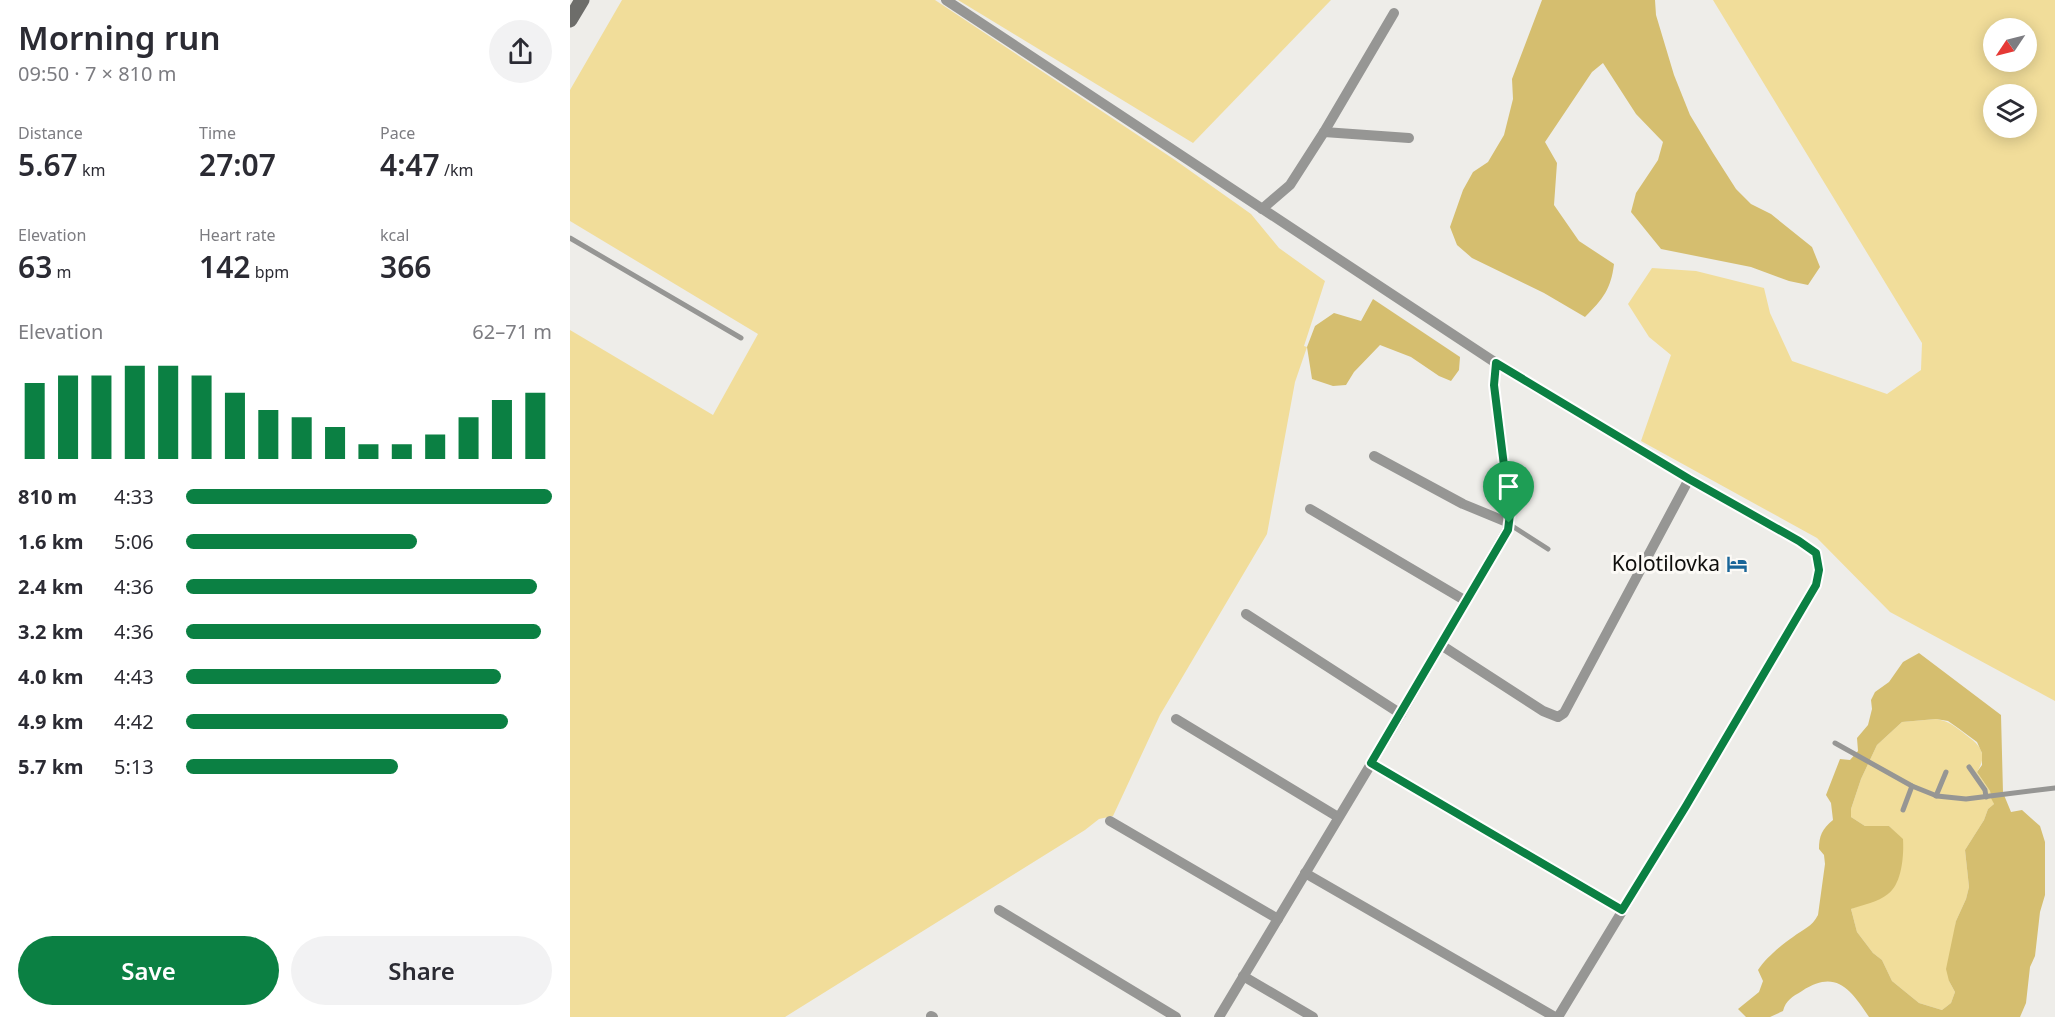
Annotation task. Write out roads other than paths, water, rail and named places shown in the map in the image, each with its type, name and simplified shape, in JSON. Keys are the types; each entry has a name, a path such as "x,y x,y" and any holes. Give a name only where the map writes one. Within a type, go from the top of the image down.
{"street":[{"path":"570,20 582,0"},
{"path":"946,0 1496,363 1816,553 1819,570 1816,585 1556,1017 1305,873"},
{"path":"1263,209 1290,185 1394,13"},
{"path":"1324,132 1408,138"},
{"path":"1219,1017 1401,714 1508,530 1510,514 1494,385 1496,363"},
{"path":"1374,456 1463,504 1509,523"},
{"path":"1441,645 1543,711 1558,717 1564,713 1689,479"},
{"path":"1310,509 1466,601"},
{"path":"1246,614 1401,714"},
{"path":"1176,719 1338,817"},
{"path":"1371,763 1622,910"},
{"path":"1110,821 1278,919"},
{"path":"999,910 1176,1017"},
{"path":"1243,976 1313,1017"}],"lane":[{"path":"570,237 741,338"},
{"path":"1509,523 1548,549"},
{"path":"1835,743 1912,786 1936,796 1966,799 2055,788"},
{"path":"1969,767 1988,796"},
{"path":"1936,796 1946,772"},
{"path":"1903,810 1912,786"}],"place":[{"name":"Kolotilovka","path":"1737,564"}]}
